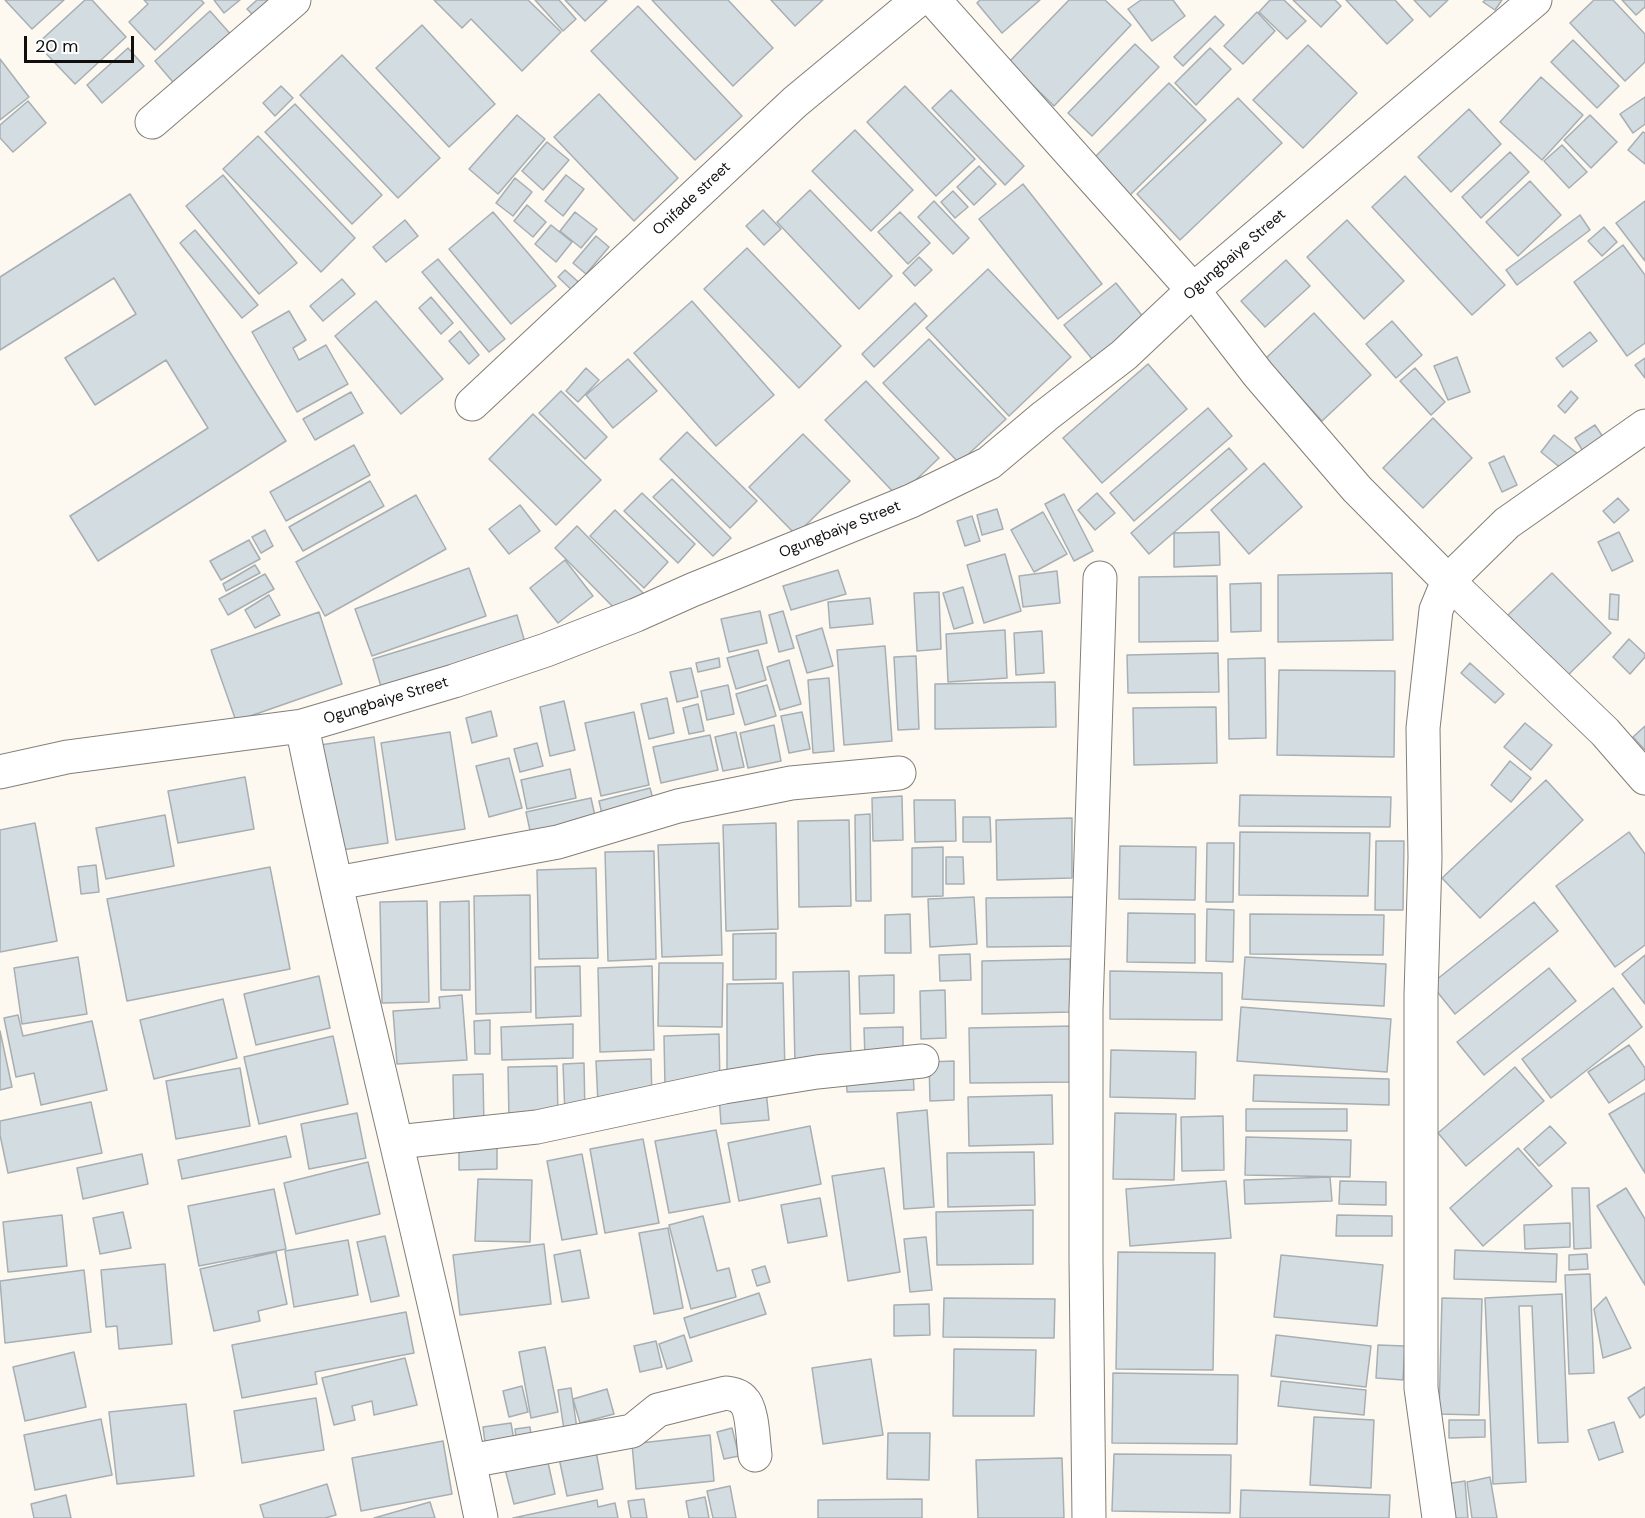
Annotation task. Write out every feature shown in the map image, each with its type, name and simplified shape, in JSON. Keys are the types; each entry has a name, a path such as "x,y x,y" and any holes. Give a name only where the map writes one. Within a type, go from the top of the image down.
{"street":[{"path":"152,122 294,0"},
{"name":"Onifade street","path":"472,404 795,102 918,0"},
{"path":"934,0 1193,290 1258,374 1358,489 1448,581 1605,732 1645,778"},
{"name":"Ogungbaiye Street","path":"0,772 67,757 302,726 454,681 546,650 636,615 911,501 989,463 1124,355 1193,290 1535,0"},
{"path":"1439,1518 1421,1388 1421,995 1425,858 1423,728 1436,610 1448,581 1507,523 1645,426"},
{"path":"1089,1518 1086,1009 1100,578"},
{"path":"302,726 382,1088 397,1142 453,1380 481,1518"},
{"path":"337,884 558,842 678,806 791,783 899,773"},
{"path":"397,1142 537,1127 724,1087 817,1072 922,1061"},
{"path":"470,1461 632,1431 658,1410 726,1393 744,1400 749,1408 755,1455"}],"building":[{"path":"5,0 64,0 32,29"},
{"path":"85,0 92,0 126,37 75,84 37,44"},
{"path":"144,0 201,0 204,3 155,50 129,22 148,4"},
{"path":"214,0 240,0 224,13"},
{"path":"257,0 287,0 262,24 247,9"},
{"path":"434,0 528,0 561,32 522,71 471,19 462,28"},
{"path":"535,0 559,0 576,19 563,31"},
{"path":"565,0 607,0 585,21"},
{"path":"652,0 728,0 773,48 733,86"},
{"path":"771,0 823,0 795,26"},
{"path":"980,0 1040,0 1002,33 977,3"},
{"path":"1069,0 1105,0 1131,25 1054,106 1009,62"},
{"path":"1141,0 1173,0 1185,16 1152,41 1128,9"},
{"path":"1270,0 1284,0 1306,21 1287,39 1259,12"},
{"path":"1293,0 1335,0 1341,6 1321,27"},
{"path":"1346,0 1395,0 1413,20 1387,44"},
{"path":"1414,0 1448,0 1430,17"},
{"path":"1502,0 1495,10 1483,2"},
{"path":"1594,0 1613,0 1645,34 1645,62 1625,81 1570,23"},
{"path":"1622,0 1645,0 1645,7 1636,15"},
{"path":"638,6 742,116 695,160 591,51"},
{"path":"210,11 234,38 178,88 155,61"},
{"path":"1257,12 1275,31 1243,64 1224,46"},
{"path":"1215,16 1224,25 1183,66 1174,57"},
{"path":"422,25 495,104 449,147 376,68"},
{"path":"1573,40 1619,86 1597,108 1551,62"},
{"path":"1135,44 1159,67 1092,136 1068,113"},
{"path":"1308,45 1357,93 1303,148 1253,100"},
{"path":"128,48 144,66 102,103 87,85"},
{"path":"1210,48 1231,69 1196,105 1175,83"},
{"path":"342,55 440,158 398,198 300,95"},
{"path":"0,59 29,97 0,120"},
{"path":"1541,77 1583,115 1542,160 1500,122"},
{"path":"1169,83 1206,120 1128,197 1092,160"},
{"path":"281,86 293,98 275,116 263,103"},
{"path":"905,86 975,159 936,196 867,122"},
{"path":"951,90 1024,166 1005,185 932,108"},
{"path":"599,94 678,178 634,221 554,137"},
{"path":"1645,97 1645,124 1633,133 1620,114"},
{"path":"1238,98 1282,143 1180,240 1137,194"},
{"path":"28,101 46,123 13,152 0,138 0,125"},
{"path":"295,104 382,195 352,224 265,132"},
{"path":"1469,109 1501,144 1451,192 1418,157"},
{"path":"517,115 545,139 498,194 469,169"},
{"path":"1590,115 1617,142 1591,168 1564,140"},
{"path":"855,130 913,190 871,231 812,171"},
{"path":"1643,132 1645,133 1645,164 1628,150"},
{"path":"258,136 355,238 321,272 223,169"},
{"path":"547,142 569,160 543,190 522,171"},
{"path":"1562,145 1587,172 1569,188 1544,161"},
{"path":"1510,152 1529,172 1481,218 1462,197"},
{"path":"979,166 996,184 974,205 957,187"},
{"path":"223,175 297,263 259,294 186,206"},
{"path":"566,175 584,189 563,216 545,201"},
{"path":"1405,176 1505,285 1472,315 1372,207"},
{"path":"515,178 532,192 513,216 496,203"},
{"path":"1530,181 1561,215 1518,256 1486,222"},
{"path":"1023,184 1102,284 1058,319 979,219"},
{"path":"810,190 892,276 859,309 777,222"},
{"path":"953,191 968,207 955,218 941,202"},
{"path":"130,194 286,441 98,561 70,516 208,428 166,360 95,405 65,358 136,314 114,278 0,350 0,277"},
{"path":"934,201 969,238 953,254 918,217"},
{"path":"1645,201 1645,261 1616,223"},
{"path":"527,205 546,222 533,237 514,221"},
{"path":"763,210 781,229 764,245 746,226"},
{"path":"493,212 556,286 511,324 449,249"},
{"path":"575,212 597,229 581,248 560,231"},
{"path":"900,212 930,243 908,264 878,232"},
{"path":"1580,215 1590,230 1517,285 1506,270"},
{"path":"405,220 418,236 386,262 373,247"},
{"path":"1347,220 1404,281 1364,319 1307,257"},
{"path":"551,225 572,242 556,262 535,244"},
{"path":"1604,227 1617,242 1602,256 1588,241"},
{"path":"195,230 258,305 242,318 180,243"},
{"path":"596,236 609,247 586,274 573,263"},
{"path":"1623,245 1645,275 1645,343 1627,356 1574,282"},
{"path":"747,248 841,346 799,388 704,289"},
{"path":"919,257 932,270 915,286 903,273"},
{"path":"438,259 505,339 489,352 422,272"},
{"path":"1286,260 1310,286 1265,327 1241,301"},
{"path":"988,269 1071,357 1009,416 926,328"},
{"path":"565,270 584,287 577,295 558,277"},
{"path":"342,279 355,294 323,321 310,306"},
{"path":"1116,283 1144,318 1093,360 1064,325"},
{"path":"431,297 453,323 441,334 419,308"},
{"path":"376,301 443,379 401,414 335,336"},
{"path":"692,301 774,395 716,446 634,353"},
{"path":"915,303 927,316 874,367 862,354"},
{"path":"289,311 306,340 293,348 299,360 326,345 348,384 297,412 252,332"},
{"path":"1314,313 1371,375 1322,421 1265,359"},
{"path":"1392,321 1422,355 1396,378 1366,344"},
{"path":"460,331 479,355 469,364 449,341"},
{"path":"1590,332 1597,341 1563,367 1556,358"},
{"path":"929,339 1006,419 959,463 883,383"},
{"path":"1457,357 1470,392 1448,400 1434,366"},
{"path":"1645,358 1645,378 1635,365"},
{"path":"628,359 657,391 613,428 586,395"},
{"path":"1148,364 1187,409 1102,483 1063,438"},
{"path":"586,368 599,380 578,402 566,391"},
{"path":"1415,368 1445,402 1431,415 1400,381"},
{"path":"866,381 939,458 898,497 825,420"},
{"path":"561,391 607,437 585,459 539,413"},
{"path":"1571,391 1578,398 1565,413 1558,406"},
{"path":"351,392 363,413 315,440 303,419"},
{"path":"1208,408 1232,436 1134,521 1110,493"},
{"path":"533,414 601,480 556,525 489,459"},
{"path":"1433,418 1472,458 1423,508 1383,468"},
{"path":"1595,425 1605,440 1584,453 1575,438"},
{"path":"687,432 757,501 730,528 660,459"},
{"path":"803,434 850,481 796,535 749,487"},
{"path":"1554,435 1582,457 1568,474 1541,452"},
{"path":"354,445 370,475 286,521 270,492"},
{"path":"1229,448 1247,469 1149,554 1131,533"},
{"path":"1504,456 1517,485 1502,492 1489,463"},
{"path":"1264,463 1302,507 1249,554 1211,510"},
{"path":"672,479 731,538 713,556 653,497"},
{"path":"370,481 384,506 303,551 289,527"},
{"path":"642,493 695,544 678,563 624,511"},
{"path":"1097,493 1115,513 1095,530 1078,510"},
{"path":"1064,494 1093,551 1074,561 1045,504"},
{"path":"416,495 446,549 325,616 296,562"},
{"path":"1618,498 1629,510 1614,523 1603,511"},
{"path":"520,505 540,531 509,554 489,529"},
{"path":"997,509 1003,529 982,535 977,515"},
{"path":"615,510 668,562 644,588 590,536"},
{"path":"1043,512 1067,554 1034,572 1011,530"},
{"path":"972,516 980,541 965,546 957,521"},
{"path":"577,526 645,595 623,617 555,548"},
{"path":"265,530 273,546 261,553 252,537"},
{"path":"1219,532 1220,565 1174,567 1174,533"},
{"path":"1619,532 1633,561 1612,571 1598,542"},
{"path":"249,540 260,559 221,580 210,561"},
{"path":"1005,554 1021,611 984,623 967,565"},
{"path":"565,560 593,596 558,623 530,588"},
{"path":"255,565 260,573 226,591 223,584"},
{"path":"469,568 486,616 372,656 355,609"},
{"path":"838,570 846,594 791,610 783,586"},
{"path":"1057,571 1060,603 1023,607 1019,576"},
{"path":"1392,573 1393,640 1278,642 1278,575"},
{"path":"1552,573 1611,633 1567,676 1508,615"},
{"path":"265,574 274,589 228,615 219,599"},
{"path":"1217,576 1218,641 1139,642 1139,577"},
{"path":"1261,583 1261,631 1231,632 1230,584"},
{"path":"963,587 973,623 954,629 943,593"},
{"path":"939,592 941,649 917,651 914,593"},
{"path":"1610,594 1619,595 1618,620 1609,619"},
{"path":"269,595 280,615 255,628 245,610"},
{"path":"870,598 873,624 830,628 828,602"},
{"path":"760,611 767,643 729,652 721,619"},
{"path":"783,611 794,648 779,652 769,615"},
{"path":"319,612 342,684 236,721 211,650"},
{"path":"517,615 526,646 382,690 373,659"},
{"path":"822,628 833,666 807,673 796,636"},
{"path":"1005,630 1007,678 948,682 946,634"},
{"path":"1042,631 1044,673 1016,675 1014,633"},
{"path":"1629,639 1645,654 1630,674 1613,657"},
{"path":"885,646 892,741 844,745 837,650"},
{"path":"758,650 766,680 736,689 727,658"},
{"path":"1218,653 1219,692 1128,693 1127,655"},
{"path":"916,656 919,729 898,730 894,657"},
{"path":"719,658 720,667 698,672 696,663"},
{"path":"1265,658 1266,738 1229,739 1228,659"},
{"path":"789,660 801,704 780,710 767,667"},
{"path":"1470,663 1504,694 1495,703 1461,673"},
{"path":"691,668 698,697 677,702 670,672"},
{"path":"1279,670 1395,671 1394,757 1277,755"},
{"path":"829,678 834,751 813,753 808,680"},
{"path":"1055,682 1056,727 935,729 935,684"},
{"path":"728,685 734,714 707,720 701,691"},
{"path":"767,685 776,716 745,725 736,694"},
{"path":"667,698 674,733 649,739 641,704"},
{"path":"564,701 575,750 550,756 540,707"},
{"path":"698,704 704,731 689,734 683,708"},
{"path":"1216,707 1217,763 1134,765 1133,708"},
{"path":"491,711 497,736 472,743 466,718"},
{"path":"634,712 649,785 601,796 585,723"},
{"path":"802,712 810,749 789,753 781,716"},
{"path":"1525,723 1552,745 1531,770 1504,747"},
{"path":"774,725 781,761 748,768 740,733"},
{"path":"1645,726 1645,750 1633,737"},
{"path":"450,732 465,829 396,840 381,743"},
{"path":"736,732 744,767 723,771 715,737"},
{"path":"710,735 718,770 661,783 653,747"},
{"path":"374,737 388,843 335,851 320,745"},
{"path":"537,743 543,766 520,772 514,749"},
{"path":"509,758 522,808 489,817 476,766"},
{"path":"1510,761 1531,778 1511,802 1491,785"},
{"path":"570,769 576,798 527,809 521,780"},
{"path":"245,777 254,829 178,843 168,791"},
{"path":"1546,780 1583,820 1480,918 1442,878"},
{"path":"650,788 656,810 604,823 599,801"},
{"path":"1240,795 1391,797 1390,827 1239,826"},
{"path":"902,796 903,840 873,841 872,798"},
{"path":"591,798 597,825 532,840 526,812"},
{"path":"914,800 955,800 956,841 915,842"},
{"path":"870,814 871,901 856,901 855,815"},
{"path":"165,815 174,866 106,879 96,828"},
{"path":"963,817 990,817 991,842 963,842"},
{"path":"1072,818 1072,878 997,880 996,820"},
{"path":"849,820 851,906 799,907 798,821"},
{"path":"35,823 57,941 0,952 0,830"},
{"path":"776,823 778,929 726,931 723,825"},
{"path":"1240,832 1370,833 1368,896 1239,895"},
{"path":"1629,832 1645,854 1645,945 1615,967 1556,886"},
{"path":"1376,841 1404,841 1403,910 1375,910"},
{"path":"719,843 722,955 662,957 658,845"},
{"path":"1207,843 1234,843 1233,902 1206,902"},
{"path":"1120,846 1196,847 1195,900 1119,899"},
{"path":"943,847 943,896 912,897 912,848"},
{"path":"654,851 656,959 608,961 605,852"},
{"path":"946,857 963,857 964,884 946,884"},
{"path":"96,865 99,892 81,894 78,867"},
{"path":"270,867 290,969 127,1001 107,899"},
{"path":"596,868 598,958 539,959 537,870"},
{"path":"530,895 531,1012 476,1014 474,896"},
{"path":"974,897 977,944 930,947 928,899"},
{"path":"1075,897 1076,946 987,947 986,898"},
{"path":"427,901 429,1002 382,1003 380,902"},
{"path":"469,901 470,990 441,990 440,902"},
{"path":"1534,902 1558,931 1455,1014 1431,984"},
{"path":"1207,909 1234,910 1233,962 1206,961"},
{"path":"1128,913 1195,914 1195,963 1127,962"},
{"path":"910,914 911,953 885,953 885,915"},
{"path":"1250,914 1384,915 1383,955 1250,954"},
{"path":"776,933 776,979 733,980 733,934"},
{"path":"970,954 971,980 940,981 939,955"},
{"path":"1645,955 1645,1004 1622,974"},
{"path":"78,957 87,1014 22,1024 14,968"},
{"path":"1245,957 1386,964 1384,1006 1242,999"},
{"path":"1070,959 1071,1012 982,1014 982,961"},
{"path":"659,963 723,963 722,1027 658,1026"},
{"path":"580,966 581,1016 536,1018 535,967"},
{"path":"652,966 654,1050 600,1052 598,968"},
{"path":"1549,968 1576,1001 1484,1075 1457,1042"},
{"path":"849,971 851,1065 795,1065 793,972"},
{"path":"1110,971 1222,973 1222,1020 1110,1019"},
{"path":"894,975 894,1013 860,1014 859,976"},
{"path":"319,976 330,1028 256,1045 244,994"},
{"path":"783,983 785,1075 727,1076 727,984"},
{"path":"1613,988 1642,1027 1551,1098 1522,1059"},
{"path":"945,990 946,1038 921,1039 920,991"},
{"path":"462,995 467,1060 397,1064 393,1011 440,1008 439,997"},
{"path":"223,999 237,1058 154,1079 140,1020"},
{"path":"1241,1007 1391,1019 1387,1072 1237,1061"},
{"path":"18,1015 23,1036 92,1021 107,1090 41,1105 34,1073 16,1077 4,1018"},
{"path":"490,1020 490,1054 475,1054 474,1021"},
{"path":"573,1024 573,1058 502,1060 501,1027"},
{"path":"1075,1026 1075,1082 970,1083 969,1028"},
{"path":"903,1027 903,1058 865,1059 864,1028"},
{"path":"0,1031 12,1087 0,1090"},
{"path":"719,1034 720,1085 665,1087 664,1036"},
{"path":"333,1036 348,1104 259,1124 244,1057"},
{"path":"1629,1045 1645,1068 1645,1079 1609,1103 1588,1072"},
{"path":"1111,1050 1196,1052 1195,1099 1110,1097"},
{"path":"651,1059 652,1101 598,1103 596,1061"},
{"path":"954,1061 954,1100 930,1101 929,1062"},
{"path":"584,1063 585,1115 565,1115 563,1064"},
{"path":"557,1066 558,1119 509,1121 508,1067"},
{"path":"1515,1067 1544,1101 1466,1166 1438,1133"},
{"path":"240,1068 250,1126 176,1139 166,1081"},
{"path":"913,1071 914,1090 847,1092 846,1072"},
{"path":"483,1074 484,1129 454,1130 453,1075"},
{"path":"1254,1075 1389,1079 1389,1105 1253,1101"},
{"path":"766,1090 769,1120 721,1124 719,1095"},
{"path":"1645,1093 1645,1173 1609,1114"},
{"path":"1052,1095 1053,1144 969,1146 968,1097"},
{"path":"91,1102 102,1153 8,1173 0,1135 0,1121"},
{"path":"1246,1109 1347,1109 1347,1131 1246,1131"},
{"path":"927,1110 934,1207 904,1209 897,1113"},
{"path":"357,1113 366,1158 309,1169 301,1124"},
{"path":"1115,1113 1176,1114 1174,1180 1113,1179"},
{"path":"1223,1116 1224,1170 1182,1171 1181,1117"},
{"path":"810,1126 821,1184 739,1201 728,1143"},
{"path":"1550,1126 1566,1143 1539,1166 1524,1149"},
{"path":"716,1130 730,1202 669,1213 655,1141"},
{"path":"286,1136 291,1157 182,1179 178,1160"},
{"path":"1246,1137 1351,1140 1350,1177 1245,1175"},
{"path":"497,1139 497,1169 459,1170 459,1140"},
{"path":"643,1139 659,1223 605,1233 590,1149"},
{"path":"1518,1148 1552,1186 1483,1246 1450,1208"},
{"path":"1034,1152 1035,1205 948,1207 947,1153"},
{"path":"142,1154 148,1184 83,1199 77,1168"},
{"path":"582,1154 597,1234 562,1240 547,1161"},
{"path":"368,1162 380,1214 296,1234 284,1183"},
{"path":"884,1168 900,1272 848,1281 832,1176"},
{"path":"1330,1177 1332,1201 1245,1204 1244,1180"},
{"path":"478,1179 532,1180 530,1242 475,1241"},
{"path":"1226,1181 1231,1238 1130,1246 1126,1189"},
{"path":"1340,1181 1386,1182 1386,1205 1339,1204"},
{"path":"1572,1188 1589,1188 1591,1248 1574,1249"},
{"path":"1626,1188 1645,1219 1645,1285 1597,1206"},
{"path":"274,1189 286,1249 199,1266 188,1206"},
{"path":"820,1198 827,1236 788,1243 781,1205"},
{"path":"1033,1210 1033,1264 937,1265 936,1212"},
{"path":"123,1212 131,1248 100,1254 93,1218"},
{"path":"62,1215 67,1266 8,1272 3,1222"},
{"path":"1337,1215 1392,1216 1392,1236 1336,1236"},
{"path":"703,1216 717,1271 729,1268 736,1297 691,1309 669,1225"},
{"path":"1570,1223 1570,1247 1525,1249 1524,1225"},
{"path":"668,1228 683,1308 654,1314 639,1233"},
{"path":"385,1236 399,1296 371,1302 357,1242"},
{"path":"926,1237 932,1290 910,1292 904,1239"},
{"path":"348,1240 358,1295 294,1307 285,1251"},
{"path":"544,1244 551,1304 460,1315 453,1255"},
{"path":"580,1250 589,1298 562,1302 554,1255"},
{"path":"1455,1250 1557,1254 1556,1282 1454,1279"},
{"path":"276,1252 287,1304 258,1311 260,1321 214,1331 200,1269"},
{"path":"1118,1252 1215,1253 1213,1370 1116,1369"},
{"path":"1587,1254 1588,1269 1569,1270 1569,1255"},
{"path":"1281,1255 1383,1265 1377,1326 1274,1317"},
{"path":"165,1264 172,1344 119,1349 117,1326 106,1327 101,1270"},
{"path":"765,1266 770,1282 757,1286 752,1270"},
{"path":"84,1270 91,1332 5,1343 0,1281"},
{"path":"1590,1274 1594,1373 1569,1374 1565,1275"},
{"path":"759,1293 766,1314 690,1338 684,1318"},
{"path":"1562,1294 1568,1442 1538,1443 1532,1306 1519,1306 1526,1482 1493,1484 1485,1298"},
{"path":"1606,1297 1631,1348 1603,1358 1594,1309"},
{"path":"944,1298 1055,1299 1054,1338 943,1337"},
{"path":"1442,1298 1482,1299 1479,1415 1439,1414"},
{"path":"929,1304 930,1335 894,1336 894,1305"},
{"path":"406,1312 414,1353 315,1372 317,1384 242,1398 232,1345"},
{"path":"684,1335 692,1361 667,1369 659,1344"},
{"path":"1276,1335 1371,1346 1366,1387 1271,1376"},
{"path":"656,1341 662,1367 640,1372 634,1346"},
{"path":"1378,1345 1405,1346 1403,1380 1376,1378"},
{"path":"545,1347 558,1412 531,1418 519,1352"},
{"path":"954,1349 1036,1350 1034,1416 953,1416"},
{"path":"74,1352 86,1407 25,1421 13,1367"},
{"path":"405,1358 417,1405 374,1415 372,1401 352,1406 355,1420 334,1425 322,1378"},
{"path":"871,1359 883,1435 823,1444 812,1368"},
{"path":"1113,1373 1238,1375 1237,1444 1112,1443"},
{"path":"1281,1381 1366,1390 1364,1415 1278,1406"},
{"path":"522,1386 528,1412 509,1417 503,1391"},
{"path":"1645,1387 1645,1414 1640,1418 1628,1398"},
{"path":"571,1388 578,1435 565,1436 558,1390"},
{"path":"607,1389 614,1414 580,1423 573,1399"},
{"path":"316,1398 324,1450 242,1463 234,1411"},
{"path":"186,1404 194,1476 117,1484 109,1412"},
{"path":"1314,1417 1374,1420 1371,1488 1310,1485"},
{"path":"101,1419 112,1475 35,1490 24,1435"},
{"path":"1449,1420 1485,1420 1485,1437 1449,1438"},
{"path":"1614,1422 1623,1452 1599,1460 1588,1430"},
{"path":"511,1423 515,1446 486,1450 483,1427"},
{"path":"530,1427 532,1443 517,1445 515,1429"},
{"path":"732,1428 739,1456 724,1459 717,1432"},
{"path":"888,1433 930,1433 929,1480 887,1479"},
{"path":"710,1435 714,1481 636,1489 632,1444"},
{"path":"443,1441 452,1494 361,1511 352,1458"},
{"path":"596,1451 603,1489 567,1496 559,1458"},
{"path":"1114,1454 1231,1455 1230,1513 1112,1511"},
{"path":"547,1458 555,1494 514,1504 505,1469"},
{"path":"1062,1458 1064,1518 978,1518 976,1460"},
{"path":"1490,1477 1497,1518 1472,1518 1467,1482"},
{"path":"1465,1481 1468,1518 1443,1518 1440,1485"},
{"path":"327,1484 336,1515 325,1518 264,1518 260,1505"},
{"path":"730,1486 736,1518 713,1518 707,1491"},
{"path":"1241,1490 1390,1495 1389,1518 1240,1518"},
{"path":"66,1495 71,1518 34,1518 31,1504"},
{"path":"705,1497 709,1518 689,1518 686,1501"},
{"path":"644,1499 647,1518 631,1518 628,1501"},
{"path":"922,1499 922,1518 818,1518 818,1500"},
{"path":"597,1500 598,1507 615,1503 618,1518 513,1518"},
{"path":"430,1502 435,1518 374,1518"}]}
